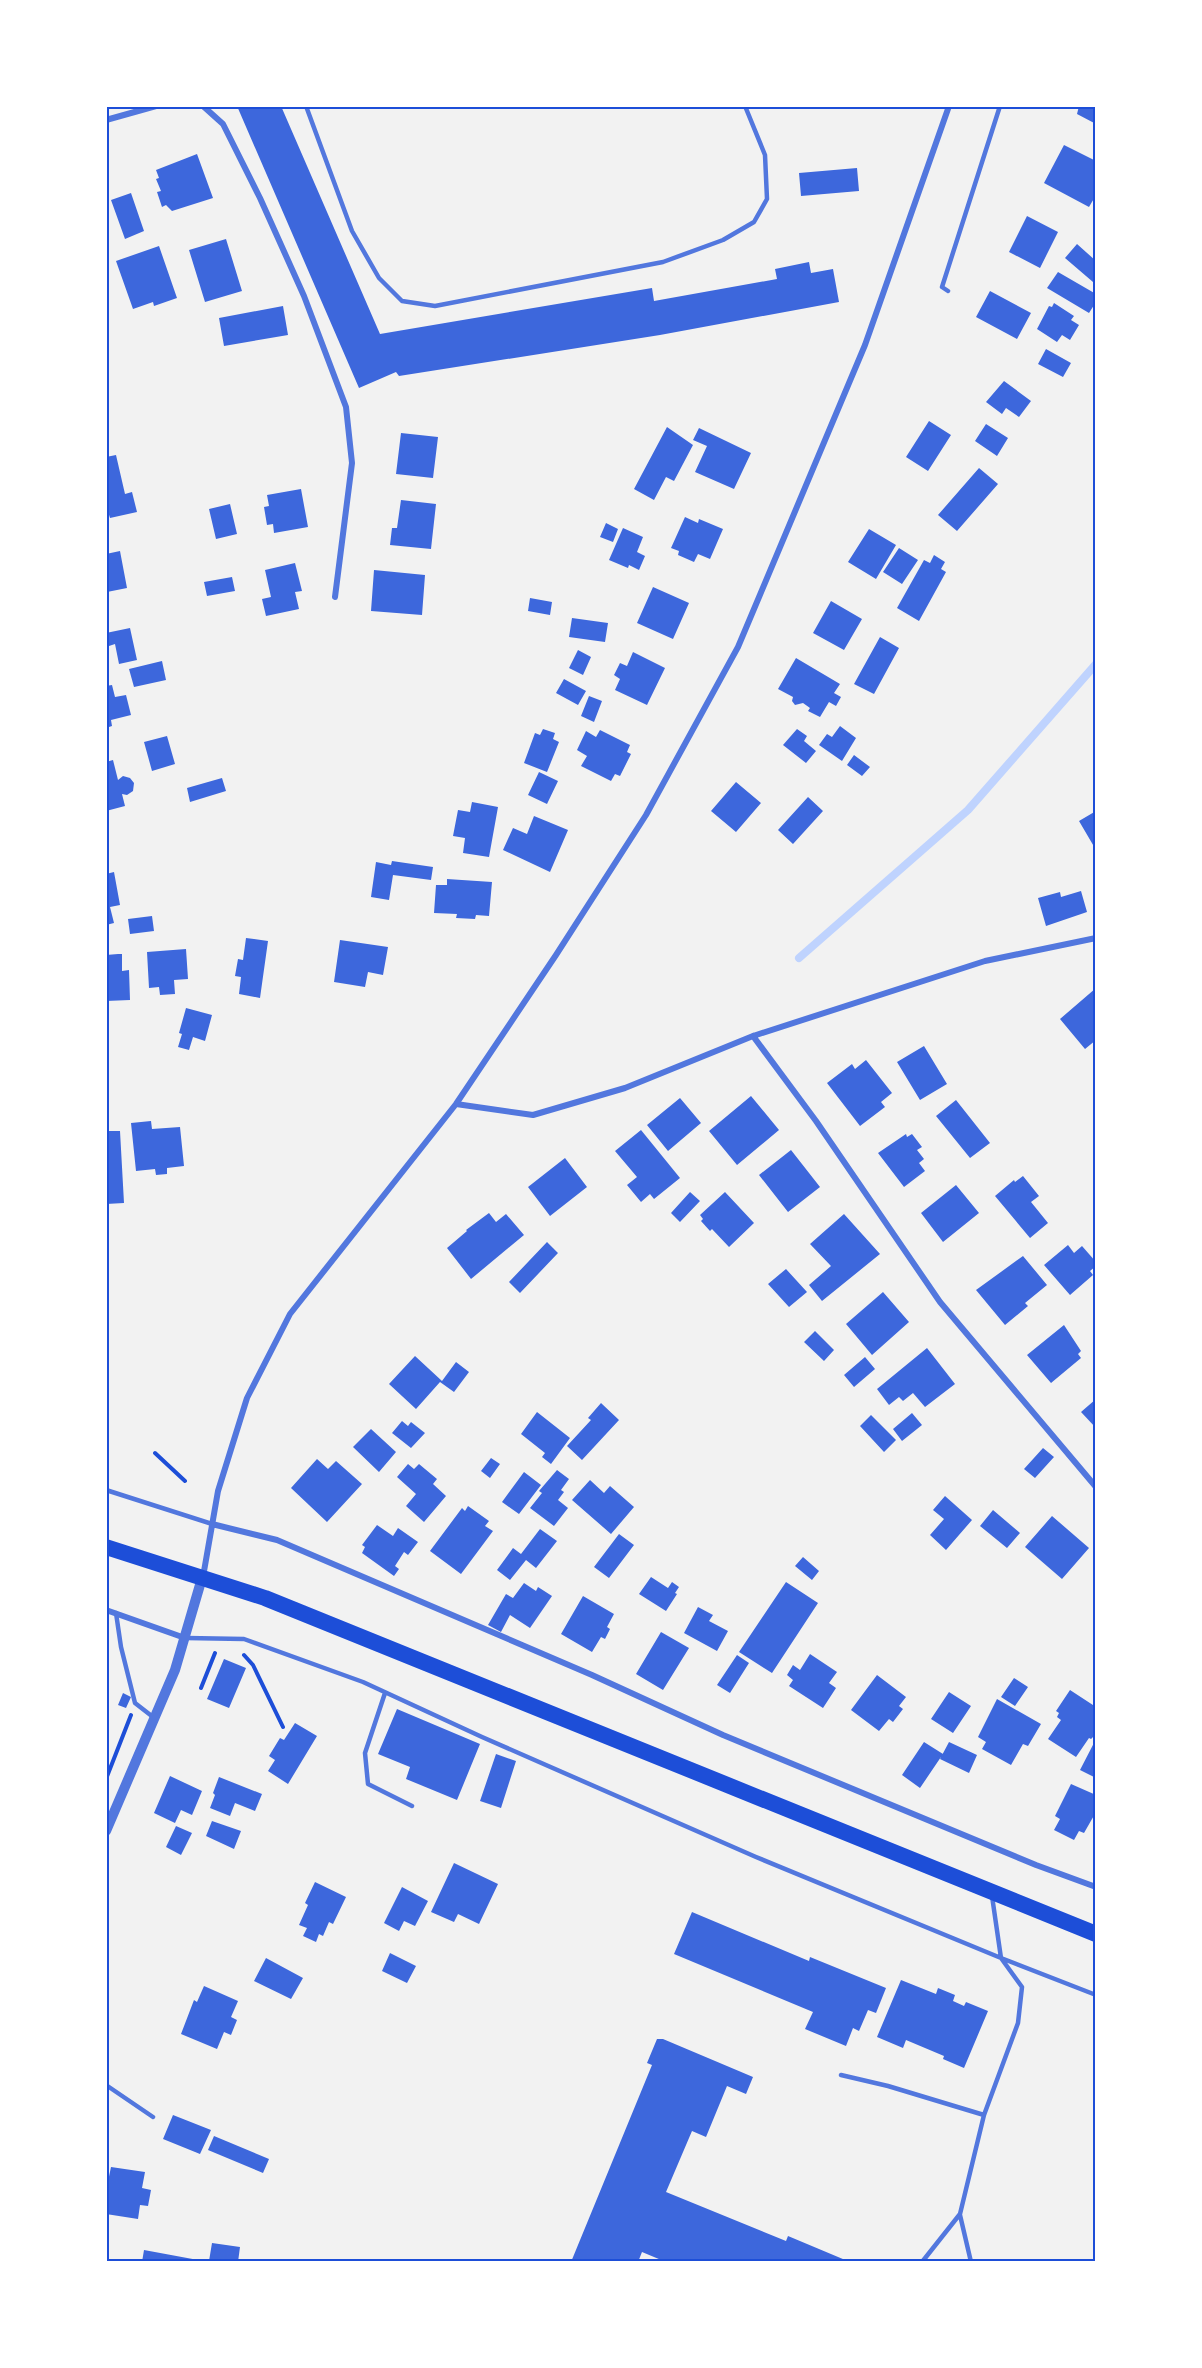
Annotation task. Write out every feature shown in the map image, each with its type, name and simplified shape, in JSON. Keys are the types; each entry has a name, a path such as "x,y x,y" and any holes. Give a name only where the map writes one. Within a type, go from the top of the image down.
{"highway":[{"path":"106,1547 265,1598 1095,1934"}],"street":[{"path":"106,120 156,106"},
{"path":"203,106 223,124 260,198 304,296 346,407 352,463 335,597"},
{"path":"106,1831 156,1719 186,1638 202,1578 218,1491 247,1398 290,1314 456,1104 556,955 646,815 738,647 866,345 949,106"},
{"path":"456,1104 533,1116 625,1088 753,1036 985,961 1095,938"},
{"path":"753,1036 816,1121 940,1302 1095,1487"},
{"path":"212,1524 282,1543 592,1675 723,1735 1036,1865 1095,1887"},
{"path":"106,1610 186,1638"}],"lane":[{"path":"306,106 352,231 379,278 402,301 435,306 663,262 723,240 754,222 767,199 765,155 745,106"},
{"path":"948,291 942,287 1000,106"},
{"path":"106,1490 212,1524"},
{"path":"116,1613 121,1647 135,1703 156,1719"},
{"path":"186,1638 246,1640 363,1682 756,1857 1095,1995"},
{"path":"385,1693 365,1753 368,1784 412,1806"},
{"path":"922,2262 960,2214 984,2115 1018,2023 1022,1987 1001,1958 992,1894"},
{"path":"841,2076 888,2086 984,2115"},
{"path":"106,2085 153,2117"},
{"path":"960,2214 971,2262"}],"path":[{"path":"155,1453 185,1481"},
{"path":"246,1640 241,1651 253,1665 283,1727"},
{"path":"201,1688 214,1654 221,1651"},
{"path":"106,1779 135,1703"}],"building":[{"path":"237,106 281,106 380,334 652,288 654,301 777,279 775,269 809,262 811,273 833,269 839,302 660,335 399,376 396,372 359,388"},
{"path":"1079,106 1096,106 1096,124 1077,114"},
{"path":"1064,145 1096,161 1096,195 1089,207 1044,183"},
{"path":"197,154 213,198 172,211 166,205 162,207 157,192 161,191 156,179 159,178 156,170"},
{"path":"857,168 859,191 801,196 799,173"},
{"path":"131,193 144,231 125,239 111,200"},
{"path":"1027,216 1058,232 1040,268 1009,252"},
{"path":"226,239 242,291 205,302 189,250"},
{"path":"1077,244 1096,261 1096,279 1093,282 1065,258"},
{"path":"159,246 177,298 154,306 153,302 133,309 116,261"},
{"path":"1058,272 1096,294 1096,302 1089,313 1047,288"},
{"path":"990,291 1031,313 1017,339 976,317"},
{"path":"1054,303 1074,316 1071,320 1079,325 1070,340 1062,335 1057,342 1037,329 1049,306 1052,307"},
{"path":"283,306 288,335 224,346 219,318"},
{"path":"1046,349 1071,363 1063,377 1038,364"},
{"path":"1004,381 1031,401 1019,417 1006,408 1002,414 986,402"},
{"path":"929,421 951,435 928,471 906,457"},
{"path":"986,424 1008,438 997,456 975,441"},
{"path":"667,427 693,445 674,481 666,477 654,500 634,489"},
{"path":"699,428 751,453 734,489 695,472 707,446 693,440"},
{"path":"401,433 438,437 433,478 396,474"},
{"path":"116,455 125,494 132,492 137,512 110,518 106,505 106,457"},
{"path":"979,468 998,484 957,531 938,515"},
{"path":"301,489 308,527 274,533 273,524 267,525 264,507 269,506 267,495"},
{"path":"401,500 436,504 431,549 390,545 392,528 397,528"},
{"path":"230,504 237,534 216,539 209,509"},
{"path":"685,517 698,523 699,519 723,529 710,559 698,554 694,562 678,555 679,551 671,548"},
{"path":"606,523 618,529 613,542 600,537"},
{"path":"623,528 643,537 637,552 645,556 639,570 609,560"},
{"path":"869,529 896,545 876,579 848,562"},
{"path":"899,548 918,560 902,584 883,572"},
{"path":"120,551 127,588 107,592 106,554"},
{"path":"934,555 945,562 941,569 946,572 919,621 897,608 924,560 930,563"},
{"path":"295,563 302,591 295,592 299,609 266,616 262,599 271,597 265,570"},
{"path":"374,570 425,575 422,615 371,611"},
{"path":"232,577 235,591 207,596 204,582"},
{"path":"653,587 689,603 673,639 637,623"},
{"path":"530,598 552,602 550,615 528,611"},
{"path":"831,601 862,619 844,650 813,633"},
{"path":"572,618 608,623 605,642 569,637"},
{"path":"130,628 137,660 119,664 115,644 109,646 106,633"},
{"path":"880,637 899,648 874,694 854,684"},
{"path":"578,650 591,657 583,675 569,668"},
{"path":"633,652 665,668 647,705 615,690 620,679 614,675 620,663 627,666"},
{"path":"796,658 840,684 834,693 841,697 836,706 829,702 820,717 808,711 810,708 803,703 795,705 792,701 793,697 778,689"},
{"path":"162,661 166,680 134,687 129,669"},
{"path":"564,679 586,691 578,705 556,693"},
{"path":"112,685 115,697 126,695 131,715 111,720 112,726 106,728 106,686"},
{"path":"589,696 602,701 594,722 581,716"},
{"path":"840,726 856,738 842,761 819,745 827,734 832,737"},
{"path":"543,729 555,733 553,739 559,742 547,772 524,763 535,733 540,735"},
{"path":"797,729 807,736 804,741 816,751 806,763 783,745"},
{"path":"600,730 630,745 627,752 631,754 620,776 615,774 611,781 581,766 587,756 577,750 586,731 596,737"},
{"path":"167,736 175,764 152,771 144,742"},
{"path":"854,755 870,767 862,776 847,765"},
{"path":"113,760 118,780 123,776 130,778 134,783 133,791 127,795 122,794 125,806 106,811 106,762"},
{"path":"539,772 558,781 547,804 528,795"},
{"path":"222,778 226,791 190,802 187,788"},
{"path":"736,782 761,803 736,832 711,811"},
{"path":"808,797 823,811 793,844 778,830"},
{"path":"472,802 498,807 489,857 463,853 465,838 453,836 458,810 470,812"},
{"path":"1096,811 1096,850 1079,821"},
{"path":"534,816 568,830 550,872 503,850 513,828 527,834"},
{"path":"392,861 433,867 431,880 393,875 389,900 371,897 376,862 391,865"},
{"path":"114,872 120,905 110,907 114,923 106,925 106,874"},
{"path":"447,879 492,882 489,916 476,915 475,919 456,918 457,914 434,913 436,885 447,885"},
{"path":"1081,891 1087,912 1046,926 1038,898 1060,892 1061,897"},
{"path":"152,916 154,931 130,934 128,919"},
{"path":"246,938 268,941 260,998 239,994 241,977 235,976 238,959 243,960"},
{"path":"340,940 388,947 383,975 368,972 365,987 334,982"},
{"path":"186,949 188,979 174,980 175,994 160,995 159,987 149,988 147,952"},
{"path":"122,954 122,971 129,970 130,1000 106,1001 106,955"},
{"path":"1096,988 1096,1040 1085,1049 1060,1019"},
{"path":"186,1008 212,1015 205,1041 193,1037 189,1050 178,1047 182,1034 179,1033"},
{"path":"924,1046 947,1084 920,1100 897,1062"},
{"path":"866,1060 892,1093 881,1102 885,1107 860,1126 827,1083 852,1064 855,1069"},
{"path":"751,1096 779,1130 737,1165 709,1131"},
{"path":"680,1098 701,1123 668,1151 647,1125"},
{"path":"956,1100 990,1143 970,1158 936,1116"},
{"path":"151,1121 152,1129 180,1127 184,1166 167,1168 167,1174 156,1175 155,1169 136,1171 131,1123"},
{"path":"641,1130 680,1178 654,1199 650,1194 641,1202 627,1185 637,1177 615,1151"},
{"path":"106,1131 120,1131 124,1203 106,1204"},
{"path":"906,1134 907,1137 912,1134 922,1147 917,1150 924,1159 919,1163 925,1171 904,1187 878,1153"},
{"path":"791,1150 820,1187 788,1212 759,1175"},
{"path":"565,1158 587,1187 550,1216 528,1187"},
{"path":"1023,1176 1039,1196 1031,1202 1048,1223 1030,1238 995,1196 1014,1180 1015,1182"},
{"path":"956,1185 979,1213 943,1242 921,1213"},
{"path":"690,1192 700,1201 680,1222 671,1213"},
{"path":"725,1192 754,1223 729,1247 712,1229 710,1231 701,1221 703,1219 700,1215"},
{"path":"489,1213 496,1222 506,1214 524,1235 471,1279 447,1248"},
{"path":"844,1214 880,1254 822,1301 809,1285 831,1266 810,1244"},
{"path":"547,1242 558,1253 520,1293 509,1282"},
{"path":"1068,1245 1074,1253 1082,1246 1096,1262 1096,1266 1090,1271 1093,1275 1070,1295 1044,1265"},
{"path":"1023,1256 1047,1285 1025,1303 1028,1306 1005,1325 976,1290"},
{"path":"786,1269 807,1292 789,1307 768,1284"},
{"path":"883,1292 909,1322 872,1355 846,1324"},
{"path":"1064,1325 1081,1351 1078,1354 1081,1358 1051,1383 1027,1355"},
{"path":"815,1331 834,1350 824,1361 804,1342"},
{"path":"927,1348 955,1384 925,1407 913,1393 903,1401 899,1397 889,1405 877,1389"},
{"path":"415,1356 442,1381 456,1362 469,1372 454,1392 440,1382 416,1409 389,1384"},
{"path":"865,1357 875,1369 854,1387 844,1375"},
{"path":"1096,1399 1096,1428 1081,1412"},
{"path":"601,1403 619,1420 582,1460 567,1446 591,1420 588,1418"},
{"path":"537,1412 570,1438 551,1464 542,1457 545,1453 521,1434"},
{"path":"912,1413 922,1425 902,1441 893,1429"},
{"path":"871,1415 896,1440 884,1452 860,1426"},
{"path":"402,1421 408,1426 411,1422 425,1433 411,1448 392,1433"},
{"path":"371,1429 396,1452 379,1472 353,1447"},
{"path":"1043,1448 1054,1457 1035,1478 1024,1469"},
{"path":"491,1458 500,1464 490,1478 481,1471"},
{"path":"317,1459 328,1469 336,1461 362,1484 327,1522 291,1488"},
{"path":"408,1464 414,1469 419,1464 437,1479 433,1484 446,1496 424,1522 406,1506 416,1494 397,1477"},
{"path":"557,1470 569,1479 561,1490 564,1492 558,1500 568,1508 554,1526 530,1508 542,1493 539,1491"},
{"path":"524,1472 541,1485 519,1514 502,1502"},
{"path":"590,1480 604,1493 610,1486 634,1507 611,1534 572,1500"},
{"path":"945,1496 972,1520 946,1550 930,1535 944,1519 933,1510"},
{"path":"468,1506 489,1521 485,1526 493,1531 461,1574 430,1551 462,1508 465,1511"},
{"path":"993,1510 1020,1533 1007,1548 980,1526"},
{"path":"1052,1516 1089,1548 1062,1579 1025,1547"},
{"path":"377,1525 393,1536 398,1528 418,1542 408,1555 404,1552 395,1566 399,1569 394,1576 362,1553 365,1547 362,1545"},
{"path":"540,1529 557,1541 536,1568 526,1560 510,1580 497,1570 513,1548 521,1554"},
{"path":"619,1534 634,1545 609,1578 594,1567"},
{"path":"803,1557 819,1571 812,1580 795,1566"},
{"path":"651,1577 668,1588 672,1582 679,1587 666,1611 639,1594"},
{"path":"786,1582 818,1603 772,1673 739,1652"},
{"path":"524,1583 536,1591 538,1587 552,1596 530,1628 510,1615 501,1632 488,1625 506,1594 513,1598"},
{"path":"583,1596 614,1614 607,1627 610,1629 605,1639 601,1637 592,1652 561,1634"},
{"path":"698,1607 713,1615 709,1621 728,1631 717,1651 684,1633"},
{"path":"661,1632 689,1648 663,1690 636,1674"},
{"path":"810,1654 837,1672 829,1683 836,1688 823,1708 789,1686 793,1680 787,1675 793,1665 800,1670"},
{"path":"737,1655 749,1663 730,1693 717,1685"},
{"path":"224,1659 246,1668 229,1708 207,1699"},
{"path":"877,1675 906,1697 899,1706 903,1709 893,1722 889,1719 879,1731 851,1710"},
{"path":"1014,1678 1028,1687 1015,1706 1001,1697"},
{"path":"1070,1690 1096,1707 1096,1734 1091,1739 1089,1738 1076,1757 1048,1739 1061,1720 1057,1717 1059,1713 1056,1711"},
{"path":"949,1692 971,1706 953,1733 931,1719"},
{"path":"123,1693 131,1697 126,1708 118,1705"},
{"path":"997,1699 1041,1724 1028,1746 1023,1744 1011,1765 982,1749 986,1742 978,1737"},
{"path":"397,1709 480,1744 457,1800 406,1779 410,1767 378,1754"},
{"path":"295,1723 317,1736 288,1784 268,1771 275,1760 269,1756 280,1738 284,1740"},
{"path":"1096,1739 1096,1778 1080,1770"},
{"path":"924,1742 943,1754 920,1788 902,1775"},
{"path":"949,1742 977,1755 969,1773 940,1759"},
{"path":"496,1754 516,1761 501,1808 480,1801"},
{"path":"170,1776 202,1791 192,1815 181,1810 175,1823 154,1813"},
{"path":"219,1777 262,1794 255,1811 235,1803 230,1816 210,1808"},
{"path":"1071,1784 1096,1795 1096,1812 1084,1833 1079,1831 1074,1840 1054,1830 1060,1819 1055,1816"},
{"path":"212,1821 241,1831 234,1849 206,1836"},
{"path":"176,1826 192,1833 181,1855 166,1847"},
{"path":"454,1863 498,1884 479,1924 458,1914 454,1922 431,1912"},
{"path":"315,1882 346,1897 333,1924 329,1922 323,1936 319,1934 316,1942 303,1936 307,1928 299,1925 308,1905 305,1903"},
{"path":"402,1887 428,1901 415,1926 404,1921 399,1931 384,1923"},
{"path":"692,1912 809,1961 810,1957 886,1988 876,2013 868,2010 859,2031 853,2028 846,2046 805,2029 813,2012 674,1954"},
{"path":"390,1953 416,1966 407,1983 382,1971"},
{"path":"266,1958 303,1978 291,1999 254,1981"},
{"path":"901,1980 936,1994 938,1988 955,1995 953,2001 964,2006 966,2002 988,2011 964,2068 943,2059 944,2056 906,2040 903,2048 877,2037"},
{"path":"204,1986 238,2001 231,2017 237,2020 231,2035 224,2032 217,2049 181,2034 194,2000 197,2002"},
{"path":"657,2039 663,2039 753,2077 746,2094 727,2086 706,2137 692,2131 666,2192 786,2241 788,2236 850,2262 666,2262 642,2252 638,2262 571,2262 652,2065 647,2063"},
{"path":"173,2115 211,2130 200,2154 163,2139"},
{"path":"214,2136 269,2159 263,2173 208,2150"},
{"path":"111,2167 145,2172 142,2188 151,2190 148,2206 140,2205 138,2219 106,2214 106,2191"},
{"path":"212,2243 240,2247 238,2262 209,2261"},
{"path":"144,2250 198,2260 198,2262 142,2262"}],"waterway":[{"path":"799,958 968,810 1096,664"}]}
